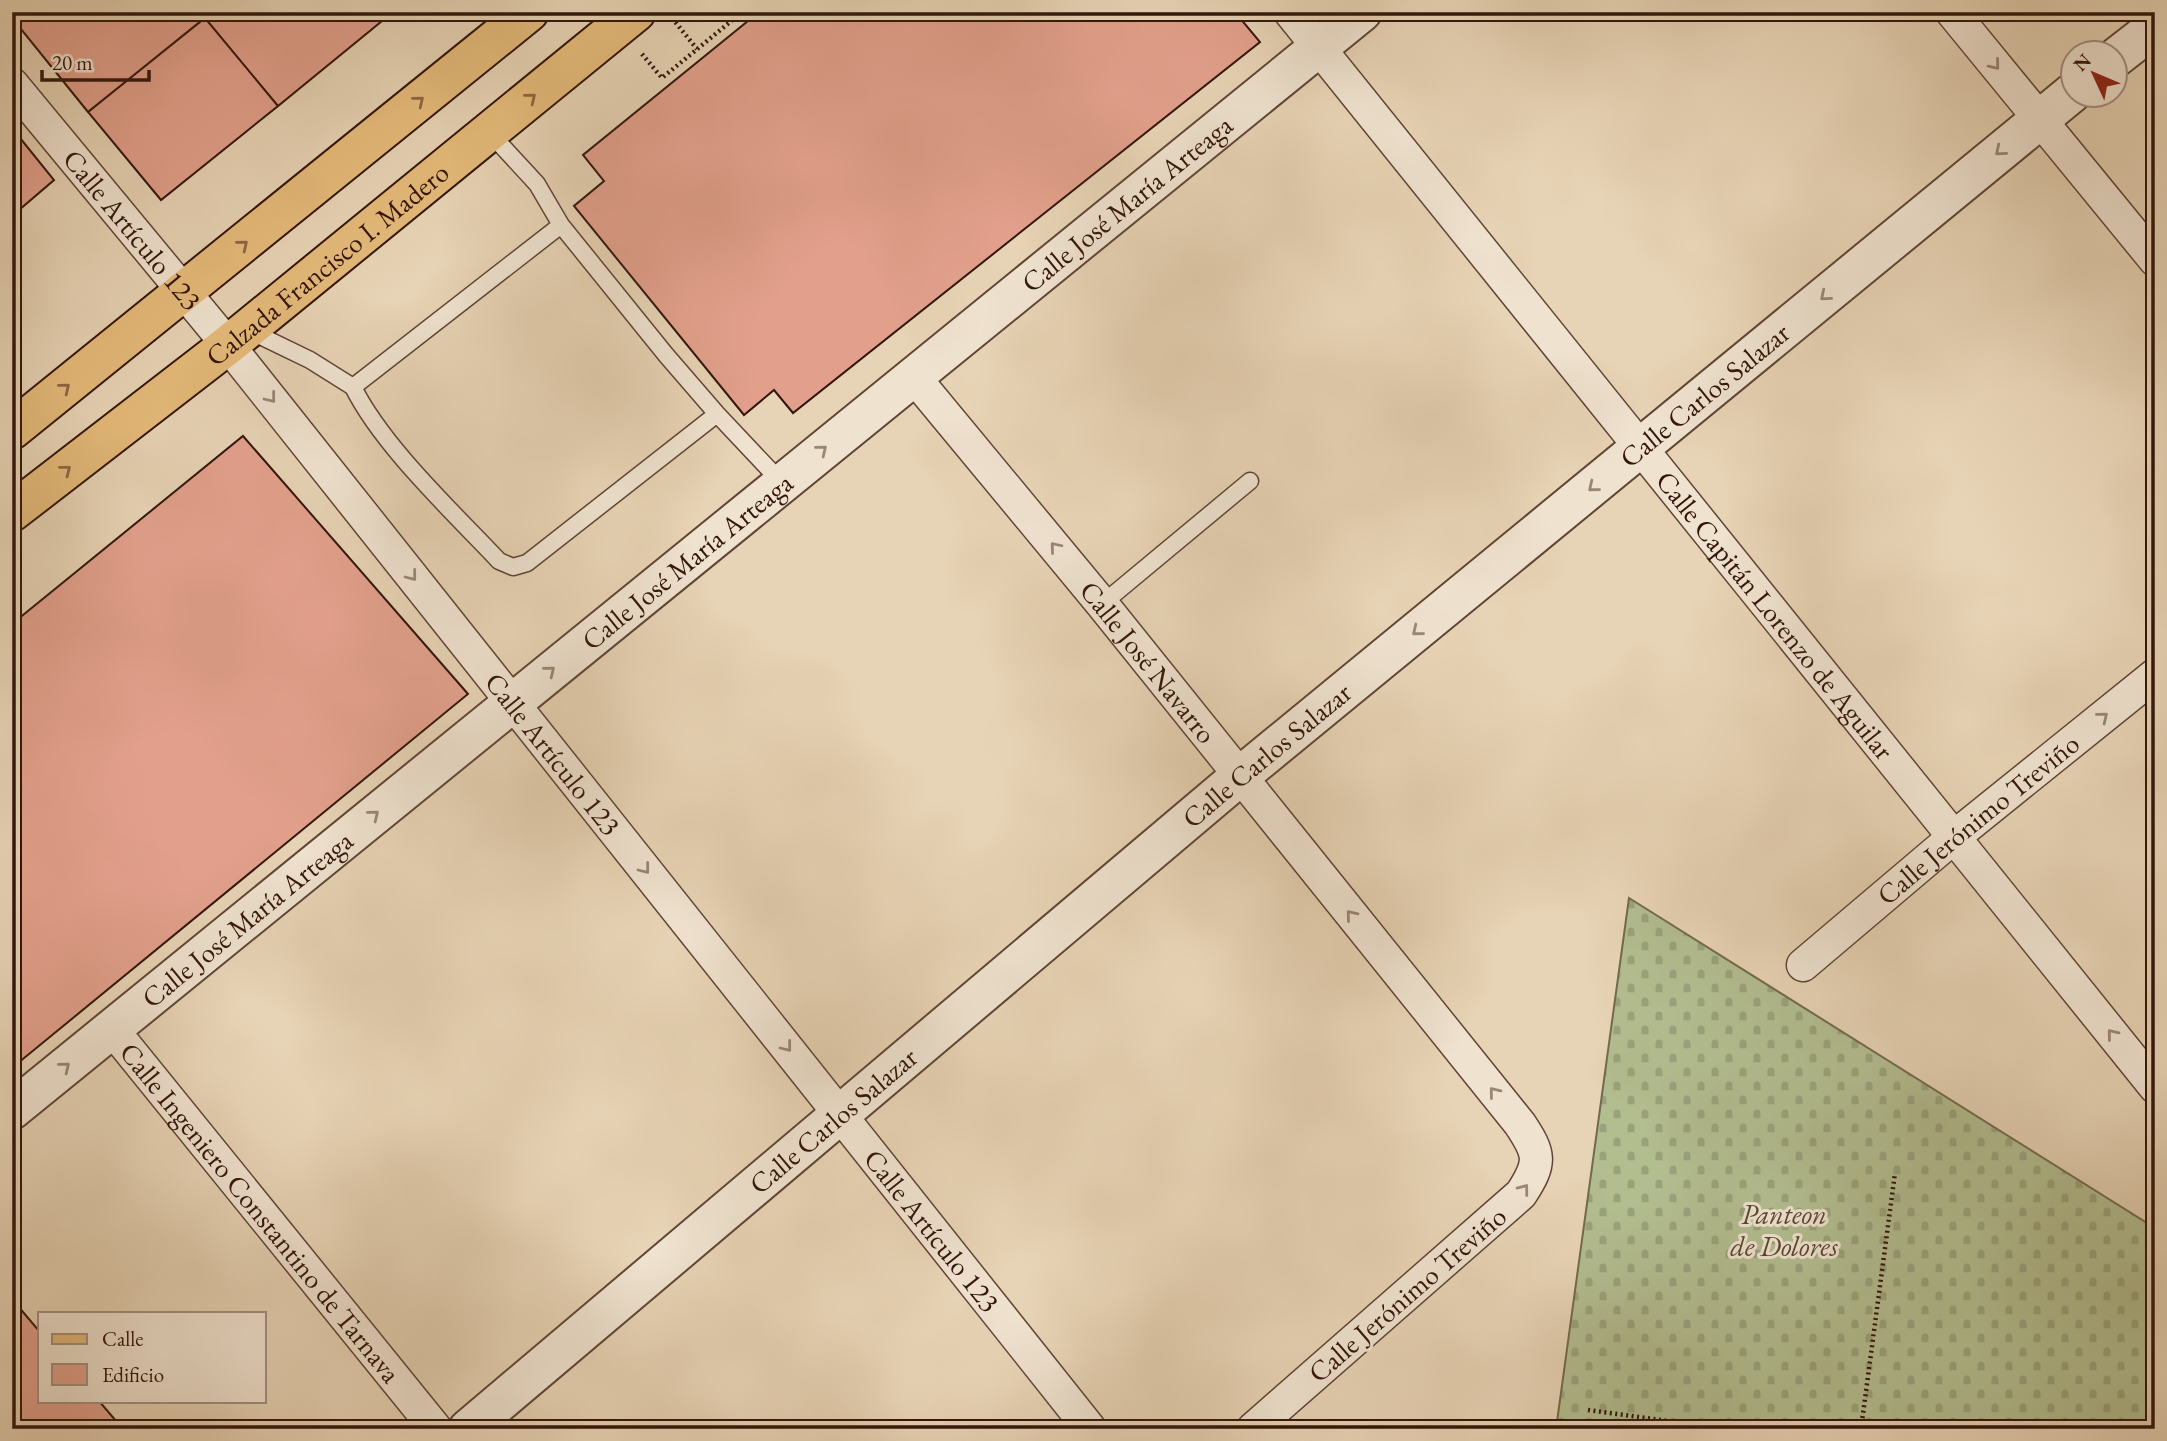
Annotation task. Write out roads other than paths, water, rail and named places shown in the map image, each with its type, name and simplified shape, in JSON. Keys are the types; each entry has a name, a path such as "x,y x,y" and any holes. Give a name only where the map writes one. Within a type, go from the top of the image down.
{"main road":[{"path":"12,430 529,12"},
{"name":"Calzada Francisco I. Madero","path":"12,512 237,337 489,132 621,17"}],"street":[{"name":"Calle Capitán Lorenzo de Aguilar","path":"1290,12 2155,1087"},
{"name":"Calle José María Arteaga","path":"12,1110 1362,12"},
{"path":"1952,12 2155,260"},
{"path":"2128,49 2155,27"},
{"name":"Calle Artículo 123","path":"12,84 185,292 237,337 512,702 1090,1429"},
{"name":"Calle Carlos Salazar","path":"468,1429 1239,777 2058,104"},
{"name":"Calle José Navarro","path":"914,377 1102,604 1520,1124 1535,1147"},
{"name":"Calle Jerónimo Treviño","path":"1803,965 1954,837 2155,675"},
{"name":"Calle Ingeniero Constantino de Tarnava","path":"112,1029 436,1429"},
{"name":"Calle Jerónimo Treviño","path":"1253,1429 1521,1194 1535,1173 1535,1147"}],"lane":[{"path":"489,132 537,184 561,225 666,355 782,483"},
{"path":"353,387 561,225"},
{"path":"237,337 310,360 353,387 365,410 404,458 499,561 513,567 527,563 717,414"},
{"path":"1102,604 1250,481"}],"park label":[{"name":"Panteon de Dolores","path":"1784,1230"}]}
